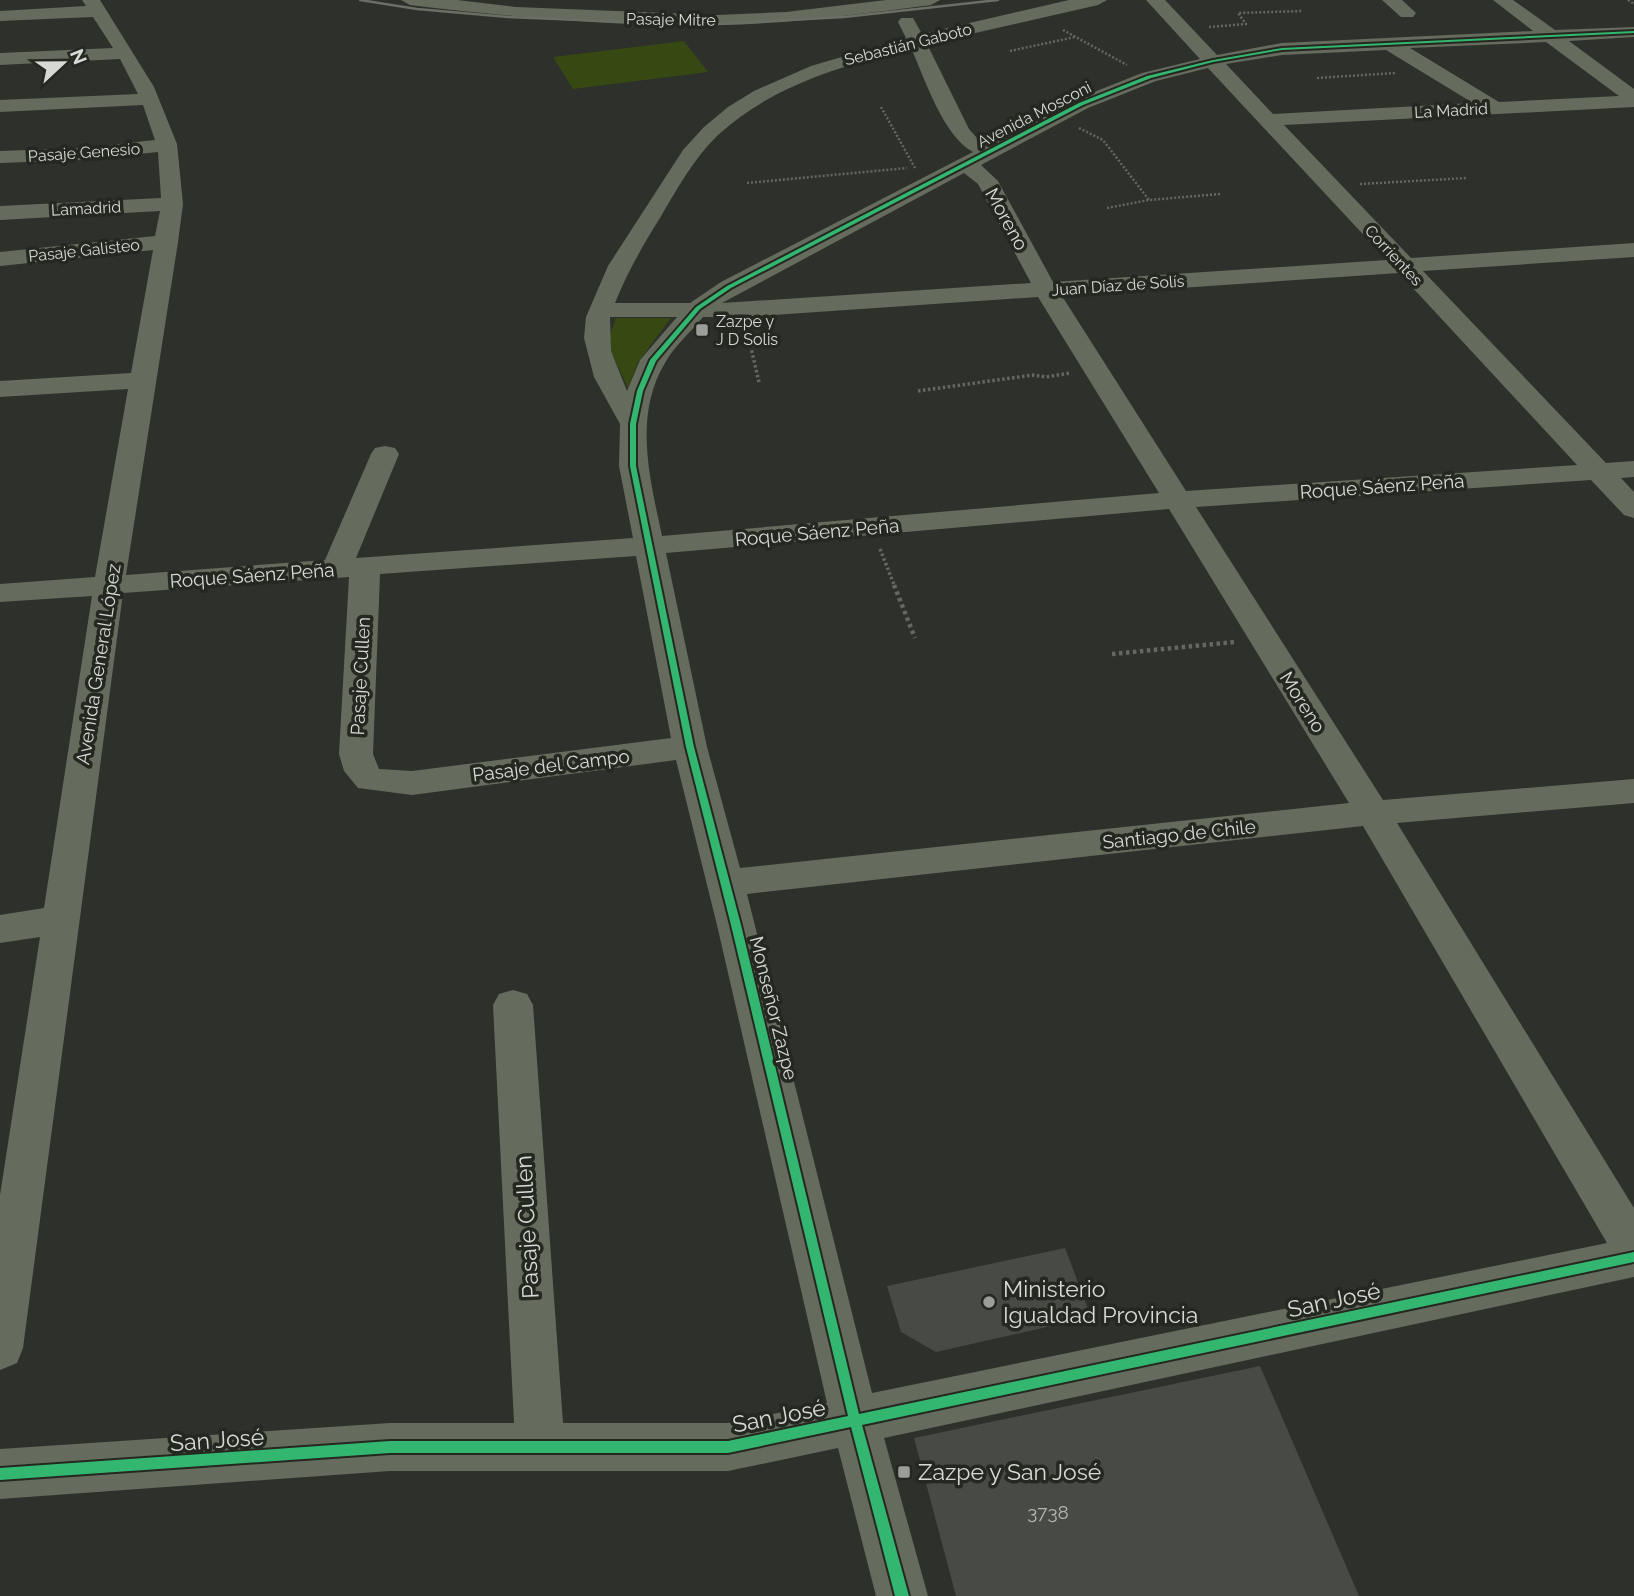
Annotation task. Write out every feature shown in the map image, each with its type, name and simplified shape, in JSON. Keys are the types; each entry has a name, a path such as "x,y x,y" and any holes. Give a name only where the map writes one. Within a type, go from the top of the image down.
{"street":[{"name":"Pasaje Mitre","path":"410,0 754,19 931,0"},
{"name":"Sebastián Gaboto","path":"602,310 622,260 673,178 708,134 733,112 773,89 855,55 1030,13 1098,0"},
{"name":"Corrientes","path":"1155,0 1634,509"},
{"path":"1391,0 1407,13"},
{"path":"1502,0 1634,99"},
{"name":"Moreno","path":"897,2 960,131 970,142 977,159 976,170 986,181 1046,290 1373,813 1634,1248"},
{"path":"0,16 95,6"},
{"name":"Avenida General López","path":"0,1348 110,584 172,204 167,145 150,99 126,53 95,6"},
{"name":"Avenida Mosconi","path":"633,424 640,391 653,360 698,308 756,272 1116,89 1149,77 1213,61 1282,49 1634,32"},
{"path":"1388,43 1495,108"},
{"path":"0,59 126,53"},
{"path":"0,106 150,99"},
{"name":"La Madrid","path":"1267,120 1634,99"},
{"name":"Pasaje Genesio","path":"0,157 82,154 167,145"},
{"name":"Lamadrid","path":"0,213 172,204"},
{"name":"Pasaje Galisteo","path":"0,259 167,242"},
{"name":"Juan Díaz de Solís","path":"602,310 742,310 1634,250"},
{"path":"602,310 596,325 598,342 612,390 633,424"},
{"path":"0,389 145,380"},
{"name":"Monseñor Zazpe","path":"633,424 633,466 690,747 726,883 855,1421 902,1596"},
{"name":"Pasaje Cullen","path":"385,454 351,569 356,754 361,771 370,780 412,783"},
{"name":"Roque Sáenz Peña","path":"0,593 648,546 1178,500 1634,469"},
{"name":"Pasaje del Campo","path":"412,783 690,747"},
{"name":"Santiago de Chile","path":"726,883 1373,813 1634,791"},
{"path":"0,929 60,920"},
{"name":"Pasaje Cullen","path":"513,1005 540,1449"},
{"name":"San José","path":"0,1474 390,1447 728,1447 1634,1257"}],"path":[{"path":"1628,0 1634,4"},
{"path":"1181,30 1246,24 1238,13 1302,11"},
{"path":"1063,30 1149,77"},
{"path":"1010,51 1076,37"},
{"path":"1317,78 1439,73"},
{"path":"747,183 915,167 881,107"},
{"path":"1057,117 1103,140 1149,200"},
{"path":"1328,186 1467,178"},
{"path":"1107,208 1149,200 1220,194"},
{"path":"742,310 759,382"},
{"path":"918,391 1095,369"},
{"path":"872,528 915,638"},
{"path":"1112,654 1264,639"}],"green space":[{"path":"684,41 708,72 573,89 553,57"},
{"path":"616,318 671,318 638,362 628,388 607,343"}],"building":[{"name":"Ministerio Igualdad Provincia","path":"1065,1248 1091,1317 936,1352 901,1332 887,1286"},
{"path":"1260,1366 1359,1596 956,1596 914,1438"}],"railway":[{"path":"360,0 417,9 508,17 700,25 844,17 998,0"}],"cycle path":[{"path":"902,1596 855,1421 736,925 690,747 633,466 633,424 640,391 653,360 698,308 729,287 1081,104 1149,77 1213,61 1282,49 1634,32"},
{"path":"0,1474 390,1447 728,1447 1634,1257"}],"place":[{"name":"Zazpe y J D Solis","path":"702,330"},
{"name":"Ministerio Igualdad Provincia","path":"989,1302"},
{"name":"Zazpe y San José","path":"904,1472"}]}
